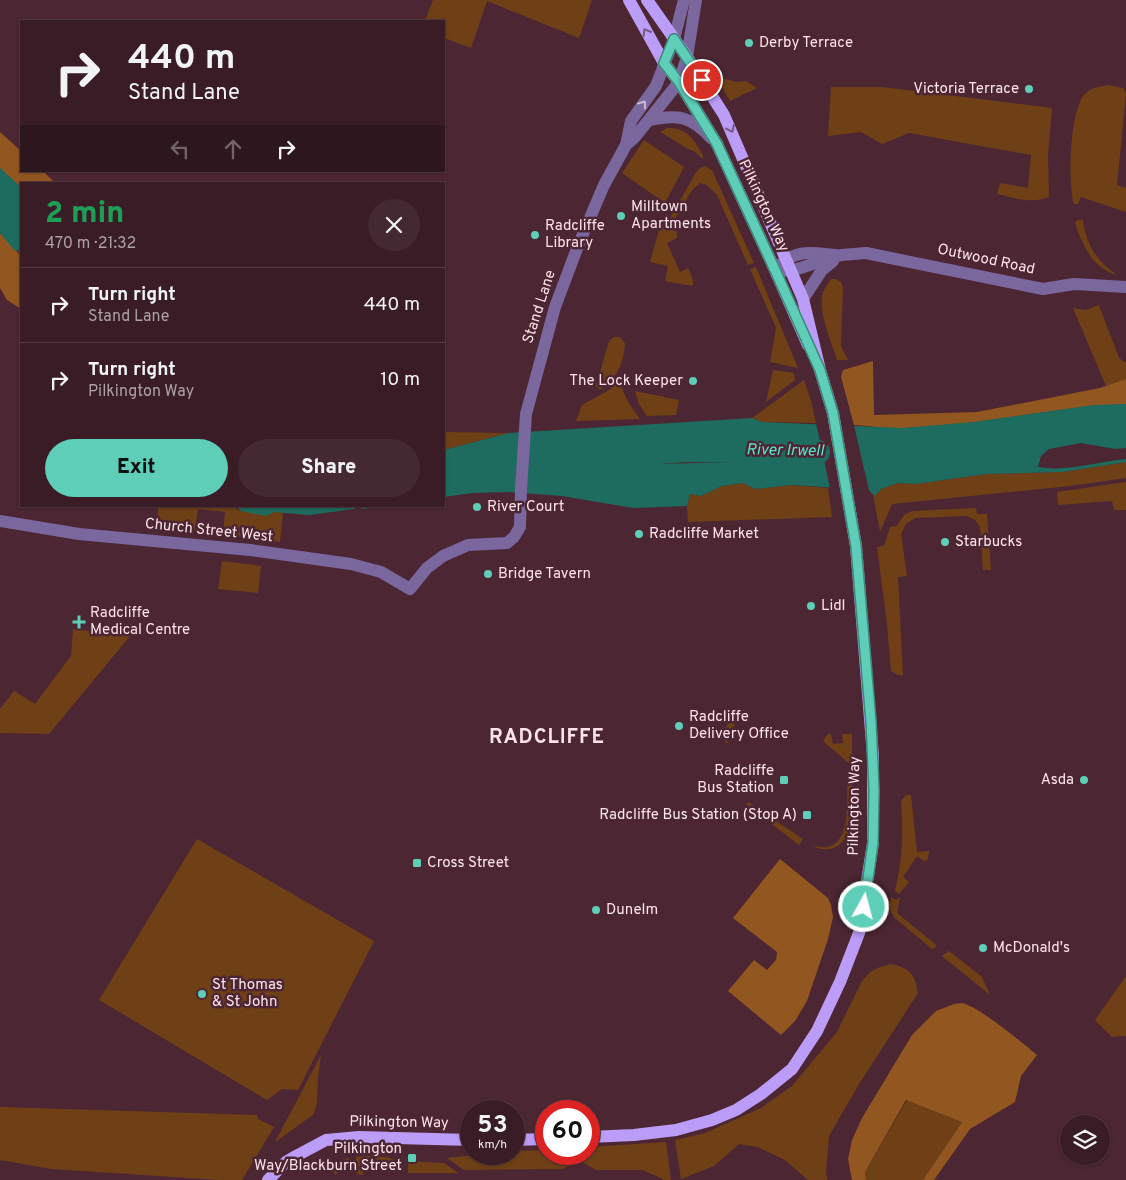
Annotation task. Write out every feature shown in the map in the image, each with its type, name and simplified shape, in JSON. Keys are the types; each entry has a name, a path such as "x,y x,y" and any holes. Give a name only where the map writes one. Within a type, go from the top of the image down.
{"main road":[{"name":"Pilkington Way","path":"629,0 664,63 679,82 717,144 820,370"},
{"name":"Pilkington Way","path":"600,1138 634,1136 676,1130 712,1120 736,1110 773,1085 792,1069 817,1031 840,982 859,933 873,843 874,815 870,704 856,546 833,413 820,370 803,299 724,115 687,57 647,0"},
{"name":"Pilkington Way","path":"268,1180 296,1156 326,1140 360,1137 460,1140"}],"street":[{"name":"Stand Lane","path":"410,589 427,568 443,556 468,544 507,543 514,537 520,527 526,414 555,307 600,193 626,145 631,121 656,86 674,39 684,0"},
{"name":"Stand Lane","path":"626,145 635,137 679,82 687,57 696,10 696,0"},
{"path":"649,120 673,116 686,119 702,128 717,144"},
{"name":"Outwood Road","path":"786,258 802,252 841,255 866,253 1042,289 1074,284 1126,287"},
{"name":"Outwood Road","path":"775,270 791,271 841,255"},
{"path":"803,299 822,270 841,255"},
{"path":"775,270 786,258"},
{"name":"Church Street West","path":"0,521 79,534 250,550 351,564 381,572 410,589"}],"shaded area":[{"path":"433,0 592,0 579,38 487,1 471,48 445,38 445,20 425,20"},
{"path":"715,76 736,82 746,81 757,88 730,101"},
{"path":"1108,85 1123,88 1126,94 1117,185 1126,188 1126,212 1081,197 1078,204 1074,204 1072,194 1071,146 1080,101 1093,88"},
{"path":"831,87 882,87 1052,108 1048,155 1049,197 1030,200 1016,199 997,194 1000,183 1028,188 1031,155 909,133 882,144 861,132 828,136"},
{"path":"667,128 674,128 685,132 696,144 703,155 703,159 694,151 660,132"},
{"path":"0,132 20,150 20,172 44,172 54,182 20,182 20,186 0,168"},
{"path":"644,140 684,167 665,203 622,173"},
{"path":"705,166 712,170 754,263 748,265 717,195 707,185 700,183 692,190 670,228 677,232 677,238 667,243 680,272 688,268 693,280 693,286 665,281 668,266 650,262 661,223 666,225 695,174 700,168"},
{"path":"0,168 20,186 20,251 14,250 0,233"},
{"path":"1083,220 1090,245 1098,258 1117,275 1101,267 1089,254 1075,222"},
{"path":"0,233 20,255 20,308 7,300 0,288"},
{"path":"756,267 798,368 770,362 776,328 750,269"},
{"path":"831,279 841,282 843,287 841,346 848,360 837,360 822,312 822,297"},
{"path":"1099,305 1119,358 1126,363 1126,379 1106,386 1073,308 1086,310"},
{"path":"614,337 620,337 625,343 623,358 615,375 600,390 596,386 609,341"},
{"path":"873,361 874,415 977,412 1100,388 1126,379 1126,404 1071,409 932,427 892,428 854,425 841,377 843,370"},
{"path":"773,370 794,373 795,380 766,402"},
{"path":"621,377 624,394 640,419 576,421 582,405 608,391"},
{"path":"804,380 816,423 762,422 752,418"},
{"path":"635,391 679,400 676,415 647,416 639,404"},
{"path":"1126,404 1126,448 1115,449 1081,443 1049,449 1041,456 1038,467 1071,467 1126,459 1126,462 1063,472 986,474 916,484 898,483 881,489 876,495 873,495 869,490 792,485 755,489 743,483 722,486 701,496 690,494 687,506 633,508 562,496 508,492 472,493 445,497 445,450 509,433 752,418 762,422 903,428 973,422 1094,405","holes":["703,440 738,440 756,447 785,449 787,454 783,457 742,462 656,464 636,458 640,450"]},
{"path":"445,432 509,433 445,450"},
{"path":"1126,462 1126,478 1070,486 892,504 880,532 873,495 876,495 881,489 899,483 916,484 986,474 1063,472"},
{"path":"1126,482 1126,510 1114,510 1112,501 1058,505 1057,492"},
{"path":"743,483 756,489 792,485 828,488 832,517 688,522 687,506 690,494 701,496 722,486"},
{"path":"158,507 233,507 241,511 283,512 280,542 223,534 225,512 198,509 195,531 157,527"},
{"path":"237,507 356,507 354,509 309,515 274,512 266,516 241,511"},
{"path":"356,507 375,507 364,509"},
{"path":"976,508 977,514 987,514 991,570 983,570 980,527 975,520 967,516 915,518 906,524 901,534 907,576 898,577 903,675 898,675 891,671 877,547 884,546 890,527 897,526 904,515 912,511"},
{"path":"222,561 261,566 258,593 218,589"},
{"path":"73,629 130,636 49,734 0,733 0,709 14,691 35,704 71,656"},
{"path":"740,709 727,744 722,736 722,732"},
{"path":"829,733 833,744 843,743 842,734 852,734 852,766 823,741"},
{"path":"852,773 852,817 845,838 839,845 830,849 823,849 812,845 826,847 835,844 842,836 847,812 847,775"},
{"path":"906,795 911,795 917,852 929,851 928,859 924,861 917,856 903,877 909,882 899,894 895,891 902,846 901,801"},
{"path":"748,802 803,839 799,845 746,804"},
{"path":"197,839 374,941 298,1090 282,1089 267,1100 99,1000"},
{"path":"780,859 828,898 833,917 828,939 807,1001 795,1021 781,1035 728,991 754,960 767,970 776,960 777,952 733,918"},
{"path":"891,897 896,900 900,897 897,913 936,945 935,948 932,949 894,917 889,908"},
{"path":"949,951 982,977 990,995 942,956"},
{"path":"890,964 902,967 910,972 918,993 859,1084 829,1136 827,1180 808,1180 785,1160 758,1147 739,1144 714,1166 681,1179 675,1140 705,1133 761,1108 792,1086 837,1032 862,981 870,972"},
{"path":"1126,976 1126,1036 1112,1037 1095,1020"},
{"path":"962,1003 979,1011 1037,1055 1021,1076 1015,1102 970,1129 934,1180 923,1180 962,1122 906,1100 865,1172 866,1180 852,1180 848,1159 852,1140 862,1118 912,1035 936,1011"},
{"path":"321,1055 317,1104 313,1115 275,1142"},
{"path":"907,1100 962,1122 923,1180 866,1180 865,1172"},
{"path":"0,1107 257,1115 258,1119 274,1127 242,1180 51,1169 0,1160"},
{"path":"666,1142 671,1180 665,1180 643,1170 596,1170 587,1165 600,1165 600,1146"},
{"path":"535,1150 535,1165 571,1165 562,1169 464,1170 447,1158 460,1157 460,1165 525,1165 525,1151"},
{"path":"356,1157 386,1157 400,1161 401,1164 363,1164 363,1175 357,1174"},
{"path":"349,1158 349,1165 339,1165 338,1173 335,1175 327,1163"},
{"path":"408,1161 444,1163 458,1173 408,1173"}],"pier":[{"path":"816,423 854,425 869,490 830,488"}],"waterway":[{"name":"River Irwell","path":"606,456 685,450 818,452"}],"place":[{"name":"Derby Terrace","path":"749,43"},
{"name":"Victoria Terrace","path":"1029,89"},
{"name":"Milltown Apartments","path":"621,216"},
{"name":"Radcliffe Library","path":"535,235"},
{"name":"The Lock Keeper","path":"693,381"},
{"name":"River Court","path":"477,507"},
{"name":"Radcliffe Market","path":"639,534"},
{"name":"Starbucks","path":"945,542"},
{"name":"Bridge Tavern","path":"488,574"},
{"name":"Lidl","path":"811,606"},
{"name":"Radcliffe Medical Centre","path":"79,622"},
{"name":"Radcliffe Delivery Office","path":"679,726"},
{"name":"Radcliffe Bus Station","path":"784,780"},
{"name":"Asda","path":"1084,780"},
{"name":"Radcliffe Bus Station (Stop A)","path":"807,815"},
{"name":"Cross Street","path":"417,863"},
{"name":"Dunelm","path":"596,910"},
{"name":"McDonald's","path":"983,948"},
{"name":"St Thomas & St John","path":"202,994"},
{"name":"Pilkington Way/Blackburn Street","path":"412,1158"}],"district":[{"name":"RADCLIFFE","path":"547,738"}],"route":[{"path":"702,80 674,39 664,63 679,82 717,144 820,370 833,413 856,546 871,722 874,790 873,843 864,907"}]}
